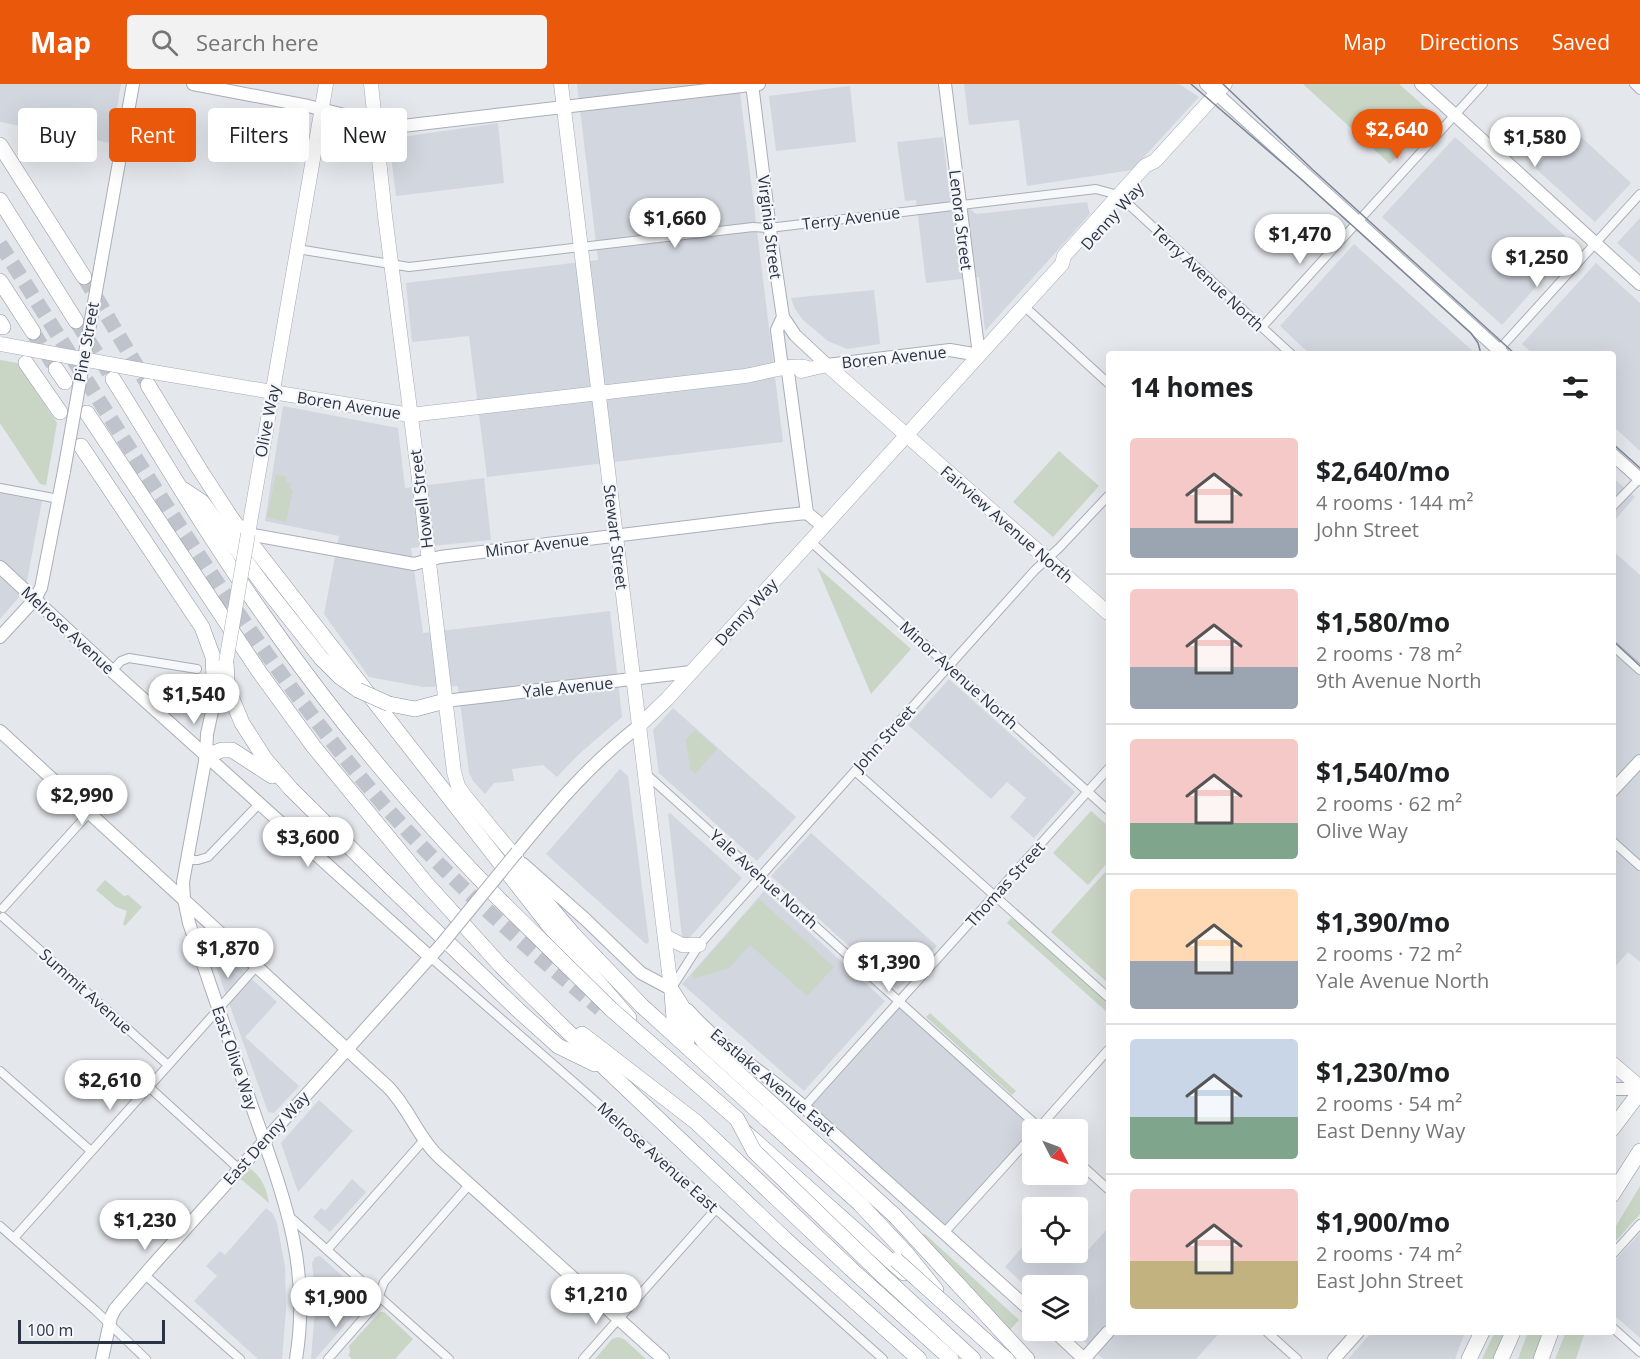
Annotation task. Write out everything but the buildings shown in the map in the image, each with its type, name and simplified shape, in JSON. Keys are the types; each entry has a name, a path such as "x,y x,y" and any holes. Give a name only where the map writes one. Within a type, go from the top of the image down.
{"highway":[{"path":"0,145 84,277"},
{"path":"0,200 76,321"},
{"path":"0,281 33,332"},
{"path":"26,363 60,412"},
{"path":"113,379 231,568 291,654 366,750 453,851 566,967 611,1009 1006,1359"},
{"path":"148,385 232,519 547,923 677,1072"},
{"path":"87,413 260,673 314,747 426,883 534,999 608,1071 785,1239 919,1359"},
{"path":"81,446 202,627 213,657 215,697"},
{"path":"179,486 202,501 255,574 315,650 340,676 358,690 389,704 415,709 445,701"},
{"path":"226,662 227,681 242,723 265,759 291,789 387,885 534,1025 558,1046 608,1071"},
{"path":"206,756 222,750 232,750 291,789"},
{"path":"513,854 536,890 573,934 642,1006 698,1059 860,1204 907,1254 972,1333"},
{"path":"671,989 674,1018 698,1059"},
{"path":"671,989 700,1037 712,1050 872,1194 1027,1359"},
{"path":"534,999 689,1116 851,1269 951,1359"},
{"path":"600,1008 677,1072 1001,1359"},
{"path":"1616,1123 1640,1090"},
{"path":"737,1119 754,1151 973,1359"},
{"path":"1616,1189 1640,1151"},
{"path":"1469,1359 1481,1335"},
{"path":"1501,1359 1513,1335"},
{"path":"1541,1358 1550,1335"}],"main road":[{"name":"Olive Way","path":"321,108 326,84"},
{"name":"Howell Street","path":"371,84 374,108"},
{"name":"Stewart Street","path":"561,84 671,989"},
{"name":"Denny Way","path":"640,725 824,527 1062,264 1070,261 1122,198 1151,172 1155,161 1216,87"},
{"name":"Olive Way","path":"226,662 321,109"},
{"name":"Howell Street","path":"379,162 454,772 458,786 465,796 513,854"},
{"name":"Boren Avenue","path":"0,344 272,393 410,415 805,370 827,365"},
{"name":"Fairview Avenue North","path":"827,365 1106,611"},
{"path":"665,936 682,945 699,945"},
{"path":"1616,1067 1640,1090"}],"street":[{"name":"Pine Street","path":"35,599 44,580 133,84"},
{"path":"193,84 321,109"},
{"path":"407,125 755,84"},
{"name":"Virginia Street","path":"755,84 770,228 783,317 777,330 781,371 807,513"},
{"name":"Lenora Street","path":"945,84 979,355"},
{"path":"1421,84 1640,284"},
{"path":"1262,327 1484,84"},
{"path":"1634,84 1640,90"},
{"path":"1216,87 1497,351"},
{"name":"Terry Avenue","path":"297,249 409,267 753,227 770,228 1096,189 1122,198"},
{"path":"1501,351 1640,194"},
{"name":"Terry Avenue North","path":"1122,198 1288,351"},
{"path":"1024,306 1106,381"},
{"path":"783,317 795,335 827,365"},
{"name":"Boren Avenue","path":"827,365 950,350 979,355"},
{"path":"1616,457 1640,478 1616,503"},
{"path":"0,488 59,499"},
{"name":"John Street","path":"671,989 699,945 760,876 1035,570 1106,498"},
{"path":"807,513 824,527"},
{"name":"Minor Avenue","path":"248,534 414,564 428,560 616,535 807,513"},
{"name":"Minor Avenue North","path":"810,541 1106,808"},
{"name":"Melrose Avenue","path":"0,567 430,957"},
{"path":"0,637 35,599"},
{"path":"1616,649 1640,670"},
{"path":"112,671 129,658 197,669"},
{"name":"Olive Way","path":"206,756 207,734 226,662"},
{"name":"Yale Avenue","path":"445,701 691,672"},
{"name":"Denny Way","path":"430,957 582,775 610,748 640,725"},
{"path":"0,731 392,1091 423,1141 663,1359"},
{"name":"East Olive Way","path":"206,756 183,882 184,899 189,923 294,1236 300,1286 296,1359"},
{"path":"1616,787 1640,761"},
{"path":"855,771 1106,995"},
{"name":"Thomas Street","path":"804,1107 1106,771"},
{"name":"Yale Avenue North","path":"645,773 1029,1119"},
{"path":"187,860 208,857 259,804"},
{"path":"1,913 89,813"},
{"path":"1616,845 1640,866"},
{"name":"Eastlake Avenue East","path":"513,854 641,972 671,989 691,1013 720,1039 743,1059 776,1082 1022,1303"},
{"name":"Summit Avenue","path":"1,913 168,1065"},
{"name":"East Denny Way","path":"102,1359 115,1309 430,957"},
{"name":"Melrose Avenue East","path":"430,957 883,1359"},
{"path":"14,1238 256,967"},
{"path":"1049,1119 1106,1052"},
{"path":"0,1071 91,1151"},
{"path":"149,1087 239,1169"},
{"path":"1616,1089 1640,1090"},
{"path":"327,1250 423,1141"},
{"path":"944,1233 1022,1147"},
{"path":"1088,1171 1106,1188"},
{"path":"328,1359 376,1304 384,1282 469,1185"},
{"path":"583,1359 716,1209"},
{"path":"289,1216 449,1359"},
{"path":"1616,1251 1640,1224"},
{"path":"0,1226 95,1310 109,1326 146,1359"},
{"path":"146,1275 240,1359"},
{"path":"1616,1331 1640,1352"},
{"path":"1065,1341 1084,1359 1106,1334"},
{"path":"1270,1335 1297,1359"},
{"path":"1334,1359 1355,1335"}],"shaded area":[{"path":"0,84 121,84 117,108 109,108 109,143 97,140 97,108 18,108 18,125 0,122"},
{"path":"577,84 739,84 783,442 487,477 469,336 412,342 406,283 598,260"},
{"path":"964,84 1179,84 1199,97 1132,170 1027,186 1019,120 969,125"},
{"path":"850,86 856,142 776,151 769,96"},
{"path":"498,123 504,183 396,196 392,162 407,162 407,136"},
{"path":"1567,124 1631,183 1595,222 1535,168 1563,137 1558,133"},
{"path":"943,137 949,191 976,214 1087,202 1090,214 985,331 979,277 926,283 916,200 905,201 897,142"},
{"path":"1455,137 1574,244 1502,325 1382,217"},
{"path":"1640,218 1640,263 1617,243"},
{"path":"1354,244 1473,351 1307,351 1280,326"},
{"path":"1596,263 1640,303 1640,451 1616,429 1616,351 1530,351 1522,344"},
{"path":"874,290 880,344 847,349 828,341 803,320 791,298"},
{"path":"283,406 398,428 405,488 484,478 491,540 411,548 423,633 610,611 622,717 579,754 557,777 543,765 512,769 514,781 494,783 485,794 469,773 458,686 423,687 369,677 324,614 339,536 265,521"},
{"path":"1616,481 1635,497 1616,519"},
{"path":"0,493 42,501 27,581 19,597 0,619"},
{"path":"1616,554 1640,575 1640,962 1628,952 1616,966"},
{"path":"949,679 1075,792 1034,838 1010,817 1026,798 1007,782 991,799 908,725"},
{"path":"673,708 796,817 757,861 659,773 653,730"},
{"path":"620,769 628,776 649,942 646,944 546,854"},
{"path":"670,813 742,878 690,937 685,939 682,936 668,814"},
{"path":"811,833 937,946 898,990 771,876"},
{"path":"764,891 885,1001 804,1091 682,984"},
{"path":"212,943 277,1002 245,1037 299,1086 274,1113 268,1112 209,947"},
{"path":"899,1001 1026,1119 1022,1119 1022,1147 944,1233 804,1107"},
{"path":"319,1100 353,1131 298,1192 281,1143"},
{"path":"352,1179 366,1192 330,1232 313,1217 321,1208 325,1211"},
{"path":"266,1208 273,1214 277,1223 285,1267 286,1310 282,1359 258,1359 194,1301 217,1276 206,1266 220,1251 225,1255"},
{"path":"1106,1230 1106,1335 1217,1335 1196,1359 1103,1359 1084,1341 1088,1341 1088,1275 1022,1275 1022,1283 1005,1267 1022,1247 1022,1263 1088,1263 1088,1250"},
{"path":"1640,1233 1640,1338 1616,1317 1616,1260"},
{"path":"320,1256 368,1299 315,1359 311,1359 315,1311 312,1263 315,1257"},
{"path":"1369,1335 1464,1335 1455,1359 1348,1359"}],"green space":[{"path":"1303,84 1399,84 1434,115 1390,164"},
{"path":"0,360 17,363 57,423 46,485 40,484 0,423"},
{"path":"1059,451 1099,486 1053,537 1013,502"},
{"path":"276,475 287,477 286,482 291,484 290,489 293,490 286,522 267,517"},
{"path":"817,567 911,649 871,694"},
{"path":"695,730 717,749 695,774 690,769 686,739"},
{"path":"1091,811 1106,824 1106,864 1088,885 1053,853"},
{"path":"1106,871 1106,981 1051,932"},
{"path":"105,880 142,907 125,926 123,924 127,911 116,907 96,890"},
{"path":"759,899 834,967 807,996 750,945 729,968 693,979 692,974"},
{"path":"1011,918 1020,924 1106,1001 1106,1011 1007,923"},
{"path":"930,1013 1016,1091 1012,1095 926,1017"},
{"path":"251,1169 263,1184 269,1203 238,1179"},
{"path":"1640,1186 1640,1214 1616,1241 1616,1226"},
{"path":"925,1234 1019,1320 1009,1331 921,1235"},
{"path":"380,1312 384,1312 413,1339 395,1359 352,1359 348,1355 349,1346"},
{"path":"1494,1335 1510,1335 1501,1359 1482,1359"},
{"path":"1527,1335 1542,1335 1533,1359 1518,1359"},
{"path":"1565,1335 1584,1335 1576,1359 1555,1359"},
{"path":"618,1337 624,1339 646,1359 595,1359 612,1339"}],"tunnel":[{"path":"0,244 215,580 308,710 357,773 413,837 472,897 600,1009"},
{"path":"84,277 148,385"},
{"path":"76,321 113,379"},
{"path":"33,332 56,369"}],"tram line":[{"path":"1191,84 1301,179 1471,333 1480,351"},
{"path":"1223,84 1312,169 1512,351"},
{"path":"1616,447 1640,468"},
{"path":"1616,644 1640,666"}]}
